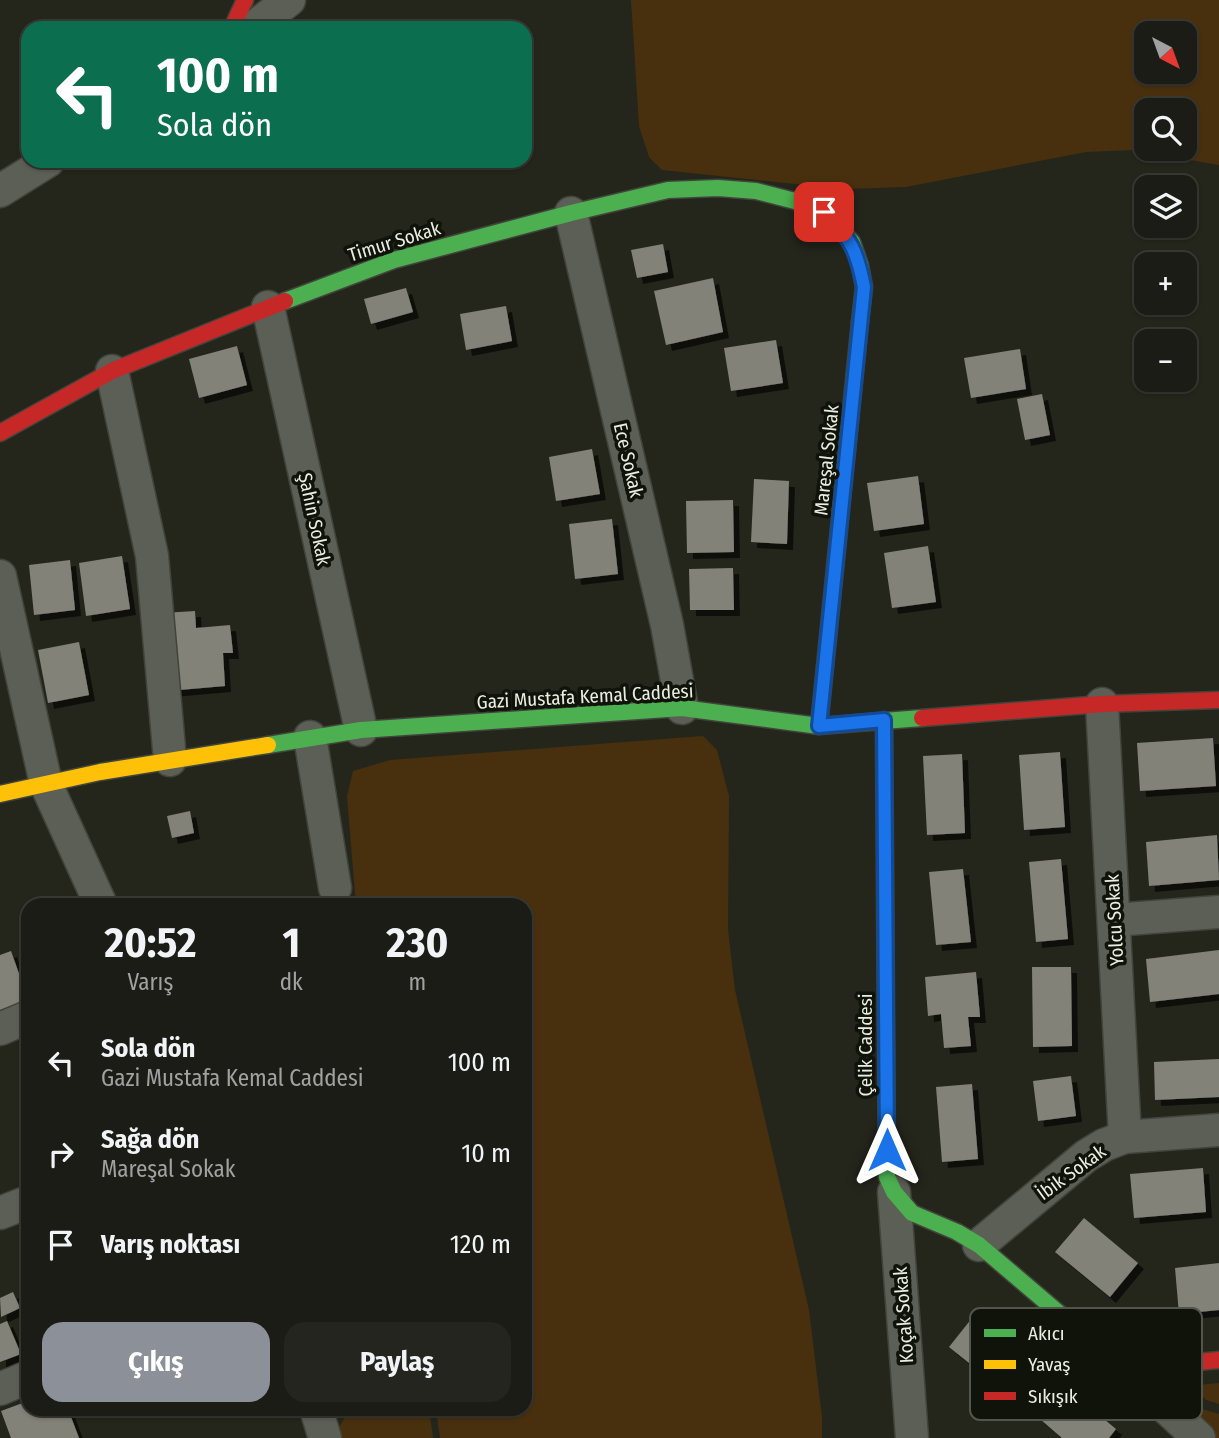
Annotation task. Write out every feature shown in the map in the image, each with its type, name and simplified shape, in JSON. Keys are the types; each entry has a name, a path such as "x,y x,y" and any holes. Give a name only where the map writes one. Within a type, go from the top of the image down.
{"street":[{"path":"236,21 246,0"},
{"path":"262,21 289,0"},
{"path":"0,191 37,168"},
{"name":"Timur Sokak","path":"0,433 112,371 268,307 394,260 668,190 718,188 756,191 824,212"},
{"name":"Mareşal Sokak","path":"819,726 864,287 852,242 824,212"},
{"name":"Ece Sokak","path":"571,213 667,625 682,708"},
{"name":"Şahin Sokak","path":"268,307 361,730"},
{"path":"112,371 152,556 170,760"},
{"path":"0,576 46,784 99,898"},
{"name":"Gazi Mustafa Kemal Caddesi","path":"0,794 170,760 361,730 682,708 819,726 1102,704 1219,700"},
{"name":"Yolcu Sokak","path":"1102,704 1125,1137"},
{"name":"Çelik Caddesi","path":"884,720 887,1177 894,1192"},
{"path":"310,737 335,888"},
{"path":"1114,920 1219,912"},
{"path":"0,1029 21,1020"},
{"name":"İbik Sokak","path":"979,1245 1086,1156 1125,1137 1219,1130"},
{"path":"894,1192 912,1213 957,1232 979,1245 1053,1308"},
{"name":"Koçak Sokak","path":"894,1192 912,1438"},
{"path":"0,1213 21,1205"},
{"path":"0,1389 21,1380"},
{"path":"1180,1420 1199,1438"}],"shaded area":[{"path":"631,0 1219,0 1219,165 1196,161 1197,98 1134,98 1134,151 1086,152 906,187 844,189 662,170 649,157 639,126"},
{"path":"703,736 717,750 729,796 728,930 735,990 809,1310 822,1417 822,1438 440,1438 437,1416 532,1416 532,898 355,898 347,796 353,771 390,760"},
{"path":"1219,1383 1219,1404 1206,1400 1202,1395 1202,1385"},
{"path":"1202,1409 1219,1414 1219,1438 1212,1438 1194,1420 1202,1420"},
{"path":"430,1416 433,1438 342,1438 338,1429 345,1417"}],"building":[{"path":"663,244 668,272 637,278 631,250"},
{"path":"713,278 723,332 666,345 654,291"},
{"path":"406,288 413,312 371,324 364,299"},
{"path":"506,306 512,341 466,350 460,314"},
{"path":"776,340 783,383 731,391 724,348"},
{"path":"237,346 247,385 199,398 189,359"},
{"path":"1020,349 1026,389 971,398 964,358"},
{"path":"1042,394 1050,435 1025,440 1017,399"},
{"path":"592,449 600,494 556,501 549,457"},
{"path":"918,476 924,524 874,531 867,483"},
{"path":"754,479 789,481 787,544 751,542"},
{"path":"733,500 734,552 687,553 686,501"},
{"path":"612,519 618,574 575,579 569,524"},
{"path":"928,546 936,602 892,608 884,553"},
{"path":"122,556 130,609 86,616 79,563"},
{"path":"70,560 75,610 34,615 29,565"},
{"path":"733,568 734,610 690,610 689,569"},
{"path":"195,611 196,628 230,625 233,653 223,653 225,686 168,691 163,613"},
{"path":"79,642 89,695 48,703 38,650"},
{"path":"1213,738 1216,786 1140,791 1137,743"},
{"path":"1060,752 1065,827 1024,830 1019,755"},
{"path":"962,754 965,833 927,835 923,756"},
{"path":"190,811 194,833 172,838 167,816"},
{"path":"1217,835 1219,880 1149,886 1146,842"},
{"path":"1061,859 1068,939 1036,942 1029,862"},
{"path":"963,869 971,942 936,945 929,872"},
{"path":"1219,950 1219,994 1150,1002 1146,959"},
{"path":"11,951 21,979 21,1002 0,1010 0,955"},
{"path":"1032,967 1071,967 1072,1046 1033,1047"},
{"path":"976,972 980,1017 968,1017 971,1046 944,1048 941,1014 928,1016 925,977"},
{"path":"1219,1059 1219,1097 1155,1100 1154,1062"},
{"path":"1071,1076 1076,1116 1038,1121 1033,1081"},
{"path":"972,1084 978,1159 942,1162 936,1087"},
{"path":"1203,1168 1206,1212 1134,1218 1130,1174"},
{"path":"1084,1218 1138,1263 1110,1297 1055,1252"},
{"path":"1219,1263 1219,1310 1202,1312 1202,1308 1178,1308 1175,1268"},
{"path":"13,1292 20,1308 1,1317 0,1298"},
{"path":"7,1321 21,1354 0,1362 0,1324"},
{"path":"970,1321 970,1364 949,1347"},
{"path":"21,1404 21,1416 71,1416 79,1438 11,1438 1,1411"},
{"path":"1041,1420 1105,1420 1116,1429 1109,1438 1062,1438"}],"traffic: fast":[{"path":"285,301 394,260 571,213 668,190 718,188 756,191 824,212 852,242 860,265 864,287 860,322"},
{"path":"268,745 361,730 682,708 819,726 922,718"},
{"path":"884,720 887,1177 894,1192 912,1213 957,1232 979,1245 1053,1308"}],"traffic: slow":[{"path":"819,726 860,322"},
{"path":"0,794 100,772 268,745"}],"traffic: jam":[{"path":"235,21 245,0"},
{"path":"0,433 112,371 285,301"},
{"path":"922,718 1102,704 1219,700"},
{"path":"1202,1362 1219,1360"}],"route":[{"path":"824,212 852,242 864,287 819,726 884,720 887,1150"}]}
